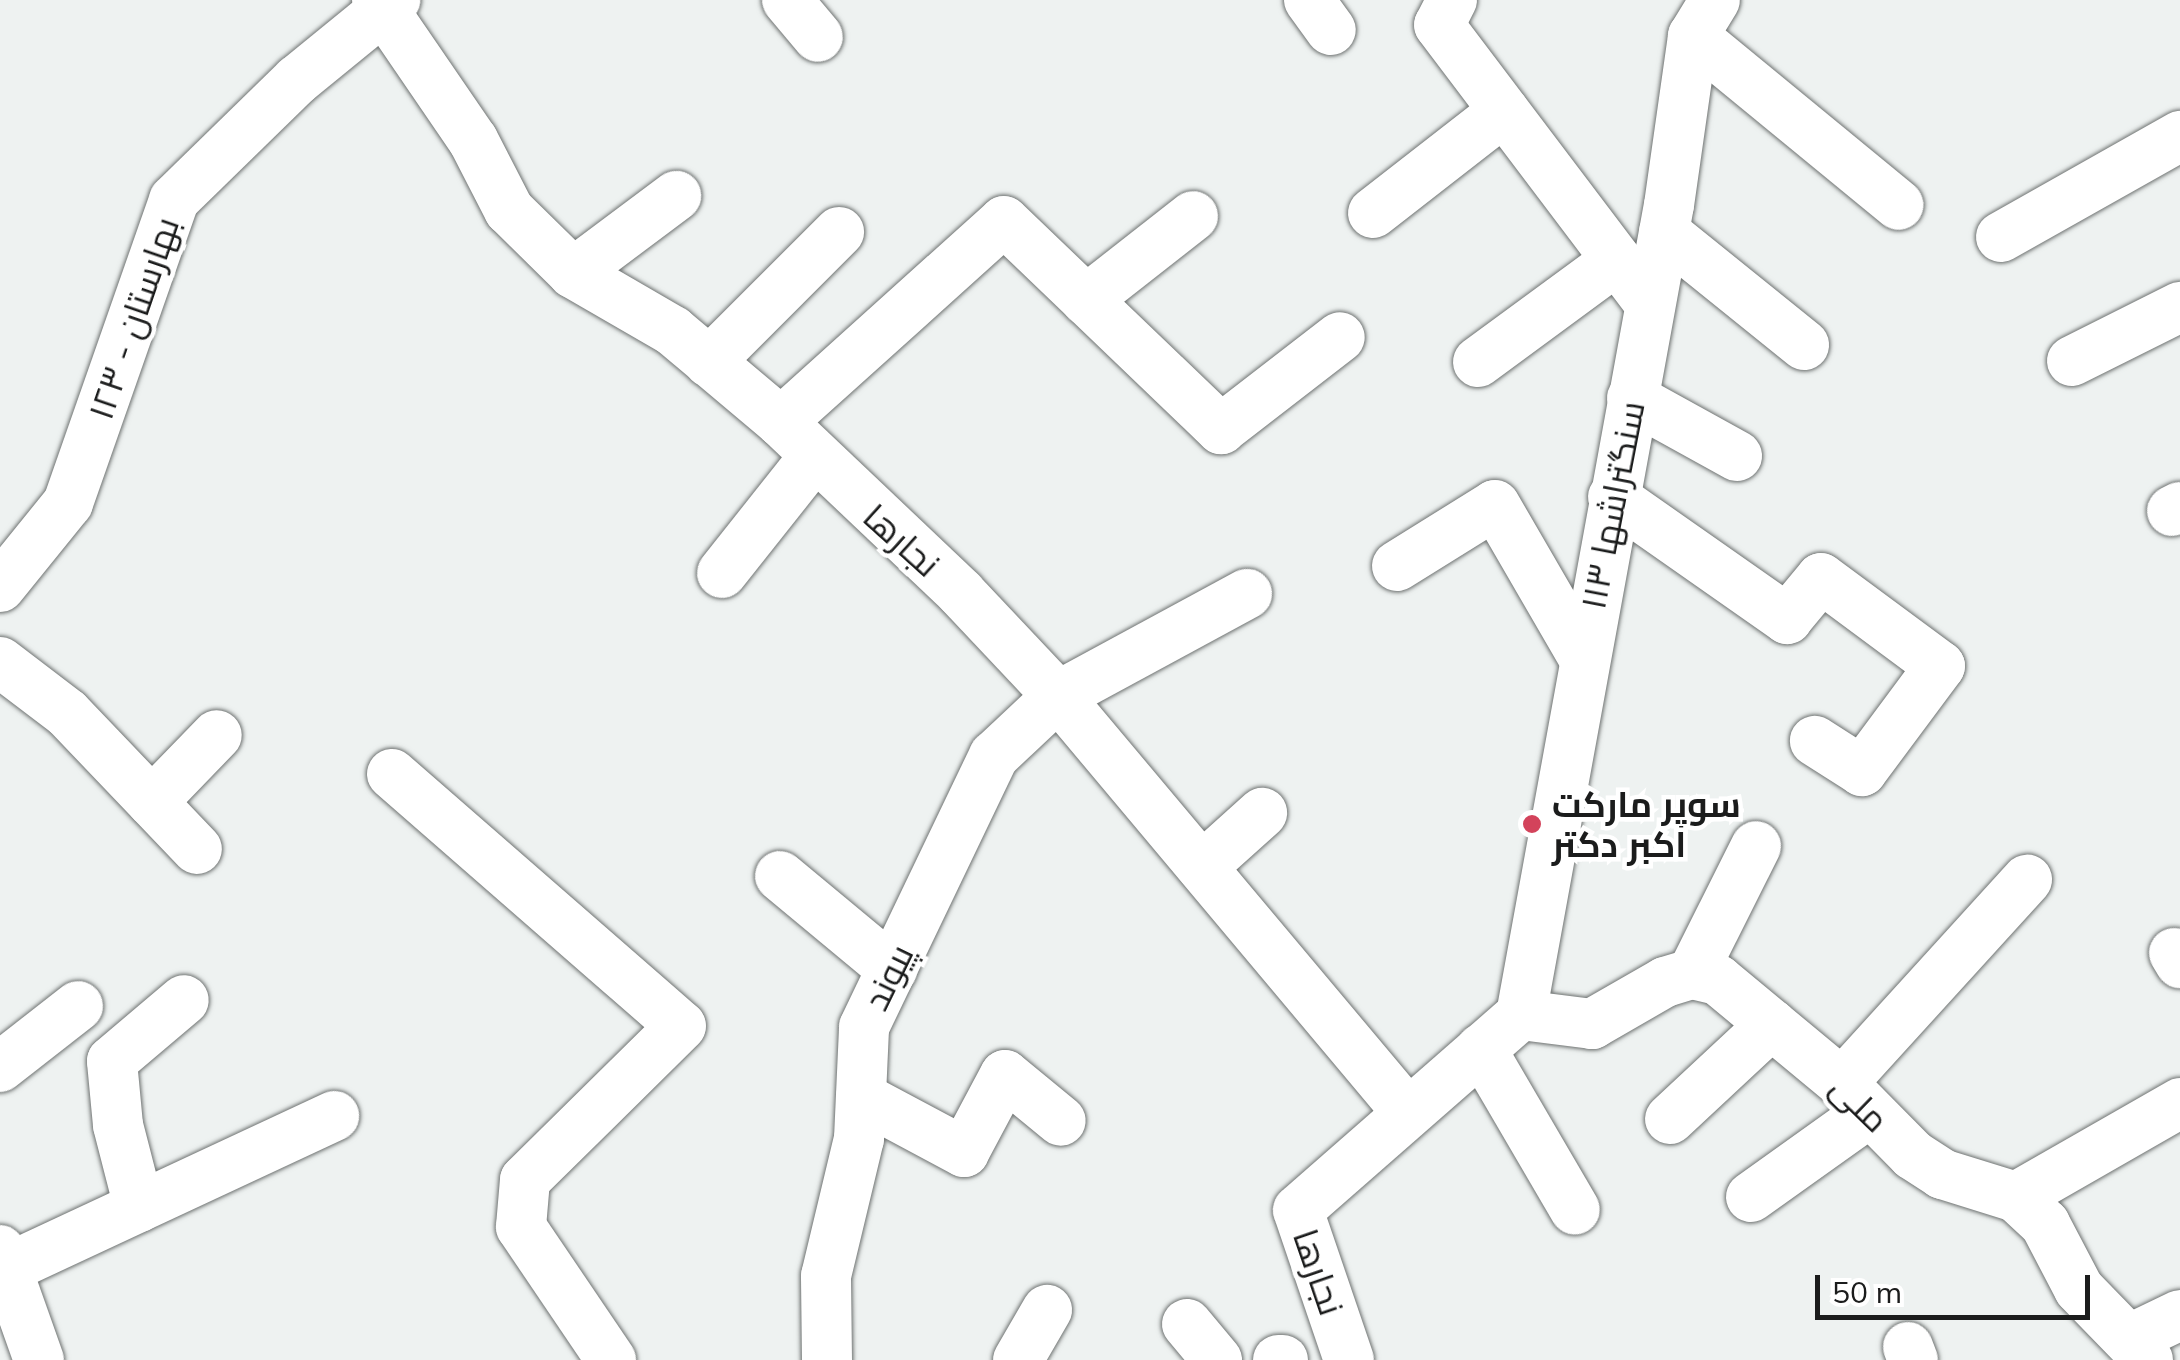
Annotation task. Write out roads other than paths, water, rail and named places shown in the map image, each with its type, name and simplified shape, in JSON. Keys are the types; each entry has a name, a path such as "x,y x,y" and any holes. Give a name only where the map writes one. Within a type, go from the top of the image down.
{"street":[{"path":"1452,0 1439,25 1650,304"},
{"name":"نجارها","path":"384,4 473,140 509,210 573,273 673,331 710,362 961,593 1058,696 1408,1113"},
{"name":"بهارستان - ۱۲۳","path":"0,587 68,503 174,200 297,80 384,4"},
{"path":"1705,11 1899,205"},
{"name":"سنگتراشها ۱۱۳","path":"1521,1014 1582,657 1705,11"},
{"path":"1372,213 1504,111"},
{"path":"2000,237 2180,136"},
{"path":"573,273 676,196"},
{"path":"1086,300 1192,216"},
{"path":"722,573 798,440 1004,221 1220,428 1340,338"},
{"path":"710,362 839,232"},
{"path":"1664,232 1804,345"},
{"path":"1478,362 1617,260"},
{"path":"2072,361 2180,306"},
{"path":"1632,398 1737,456"},
{"path":"1613,497 1788,620 1820,578 1940,666 1862,771 1815,740"},
{"path":"1398,566 1495,505 1582,657"},
{"name":"پیوند","path":"826,1360 832,1346 826,1276 860,1139 864,1028 994,756 1058,696 1248,594"},
{"path":"0,662 67,713 198,849"},
{"path":"152,802 217,735"},
{"path":"392,774 680,1026 525,1180 521,1227 611,1360"},
{"path":"1202,867 1262,813"},
{"path":"1521,1014 1592,1024 1665,982 1692,974 1756,846"},
{"path":"780,876 892,969"},
{"path":"1751,1197 1856,1097 2028,880"},
{"name":"ملی","path":"1692,974 1718,980 1942,1174 2016,1198 2045,1224 2079,1289 2140,1349"},
{"path":"140,1207 118,1125 112,1061 184,1000"},
{"path":"0,1067 78,1006"},
{"name":"نجارها","path":"1349,1360 1298,1210 1521,1014"},
{"path":"1670,1119 1772,1024"},
{"path":"1481,1050 1575,1210"},
{"path":"861,1096 964,1152 1005,1074 1061,1121"},
{"path":"2016,1198 2180,1103"},
{"path":"24,1344 4,1259 140,1207 334,1116"},
{"path":"1018,1360 1047,1310"},
{"path":"2140,1349 2180,1315"}],"place":[{"name":"سوپر مارکت اکبر دکتر","path":"1532,824"}]}
